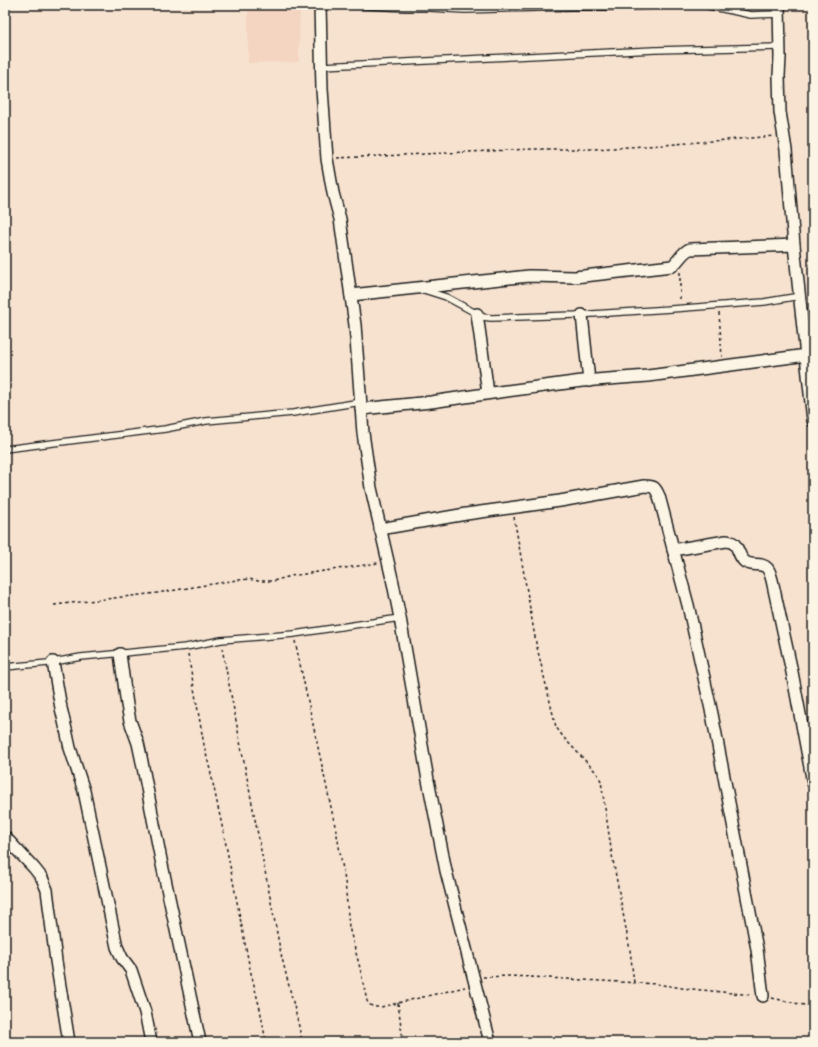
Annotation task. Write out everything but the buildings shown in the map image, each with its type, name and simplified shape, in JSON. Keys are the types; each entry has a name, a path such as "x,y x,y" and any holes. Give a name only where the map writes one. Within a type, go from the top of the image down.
{"street":[{"path":"320,5 323,110 327,159 333,193 340,219 355,325 366,458 371,488 400,618 428,780 446,871 490,1042"},
{"path":"779,10 780,112 788,165 794,245 813,421"},
{"path":"351,295 529,276 575,277 672,266 686,251 690,249 794,245"},
{"path":"477,314 488,393"},
{"path":"582,315 589,381"},
{"path":"361,406 431,402 488,393 589,381 648,376 806,355"},
{"path":"380,529 466,514 560,501 644,486 653,486 656,489 688,605 712,714 756,949 763,996"},
{"path":"673,550 726,541 732,542 735,544 742,559 746,562 749,564 764,565 767,567 772,580 792,672 813,783"},
{"path":"120,654 130,721 138,743 161,860 200,1042"},
{"path":"53,662 61,708 70,748 84,791 117,948 131,970 145,1012 151,1042"},
{"path":"5,837 42,878 47,890 56,961 69,1042"}],"lane":[{"path":"352,5 465,10 676,5"},
{"path":"704,5 751,15 779,10"},
{"path":"322,66 655,50 780,47"},
{"path":"418,288 450,300 483,317 491,318 582,315 764,302 800,296"},
{"path":"5,449 165,428 206,421 361,406"},
{"path":"5,667 53,662 81,657 186,647 221,640 294,634 400,618"}],"path":[{"path":"327,159 533,149 593,149 664,145 784,135"},
{"path":"679,259 680,308"},
{"path":"719,305 722,366"},
{"path":"512,508 536,643 556,727 564,738 593,769 601,781 612,855 630,950 634,983"},
{"path":"54,605 157,593 237,580 249,579 258,581 273,581 291,576 388,561"},
{"path":"294,634 321,767 337,835 345,881 350,927 368,1004 376,1007 398,1003 474,981 531,976 656,984 763,996 813,1007"},
{"path":"221,640 281,954 302,1042"},
{"path":"186,647 204,745 266,1042"},
{"path":"398,1003 404,1042"}],"shaded area":[{"path":"248,5 300,5 299,62 248,63"}]}
